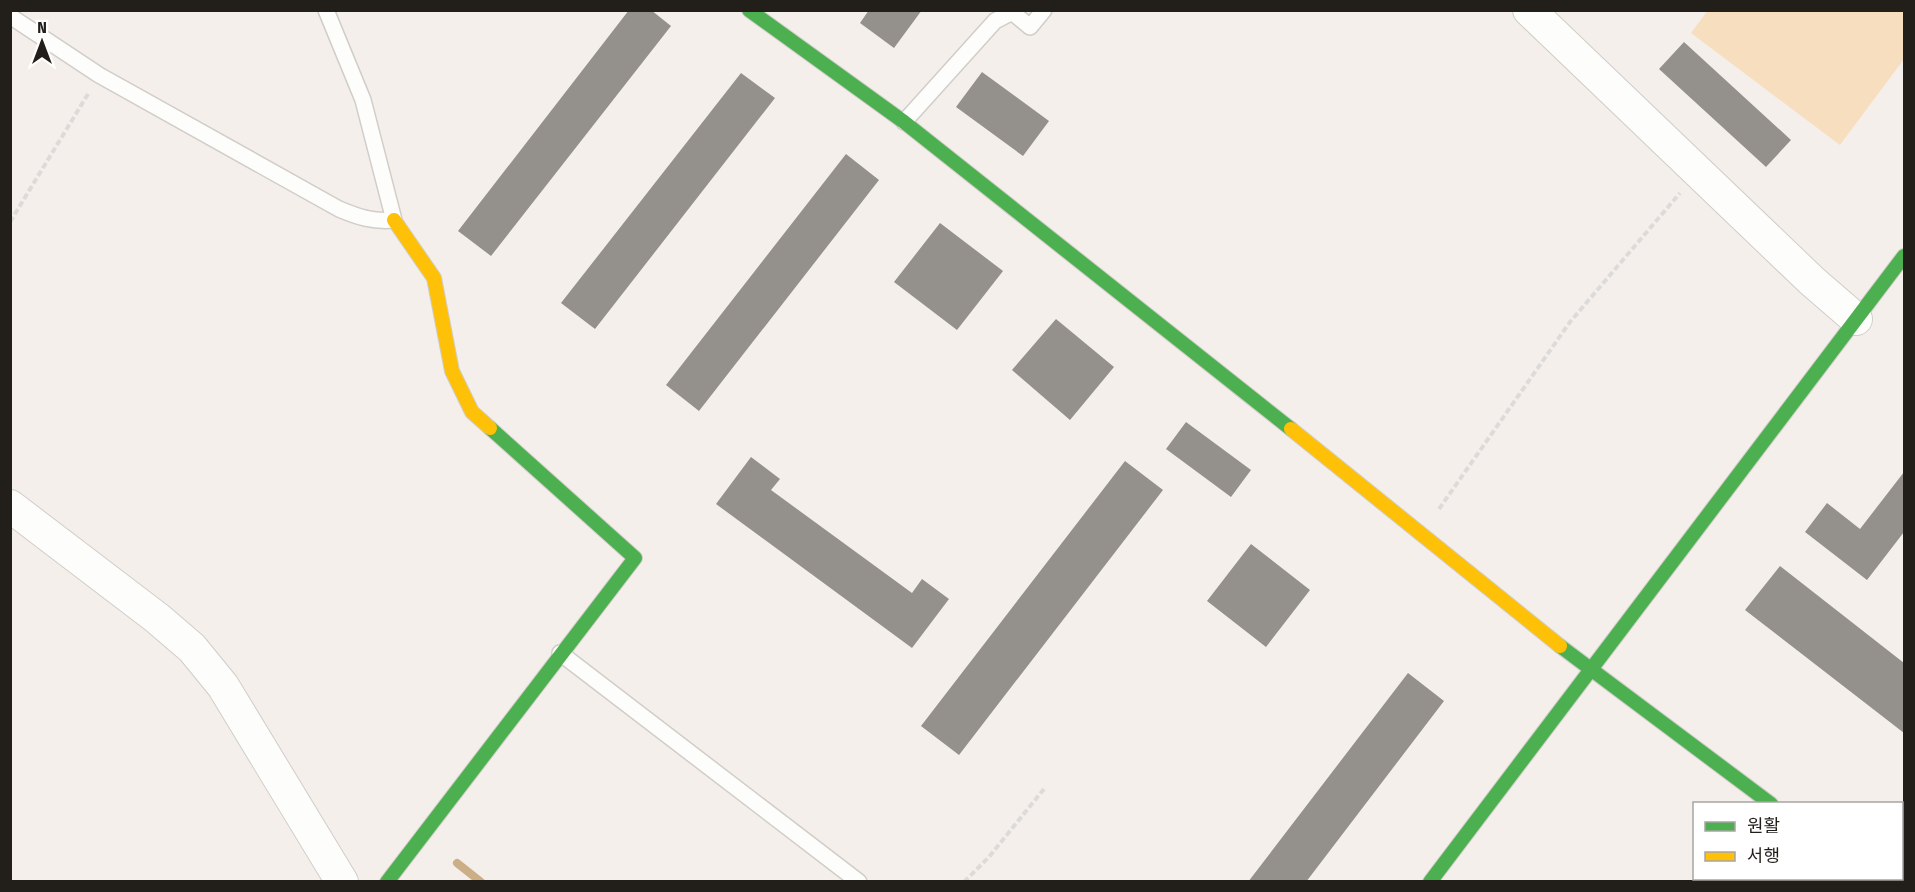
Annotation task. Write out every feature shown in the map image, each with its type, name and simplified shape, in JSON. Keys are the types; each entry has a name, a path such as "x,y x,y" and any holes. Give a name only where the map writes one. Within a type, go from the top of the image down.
{"street":[{"path":"749,10 904,122 1212,365 1589,669 1768,802"},
{"path":"1529,10 1698,173 1856,319"},
{"path":"387,882 634,558 472,411 452,371 434,278 393,220"},
{"path":"1430,882 1589,669 1905,256"},
{"path":"10,506 157,618 192,648 223,686 342,882"}],"lane":[{"path":"10,16 99,75 339,210 366,220 393,220 363,100 326,10"},
{"path":"904,122 995,21 1013,11 1030,27 1044,10"},
{"path":"560,653 859,882"}],"path":[{"path":"10,222 99,75"},
{"path":"1422,534 1570,322 1671,201 1698,173"},
{"path":"964,882 988,858 1044,789"}],"shaded area":[{"path":"1708,10 1904,11 1904,59 1840,145 1691,33"}],"building":[{"path":"629,10 651,10 671,26 491,256 458,231"},
{"path":"869,10 922,10 894,48 860,23"},
{"path":"1684,42 1791,140 1766,167 1659,69"},
{"path":"982,72 1049,121 1023,156 956,107"},
{"path":"741,73 775,98 595,329 561,303"},
{"path":"846,154 879,180 699,411 666,385"},
{"path":"940,223 1003,271 957,330 894,282"},
{"path":"1056,319 1114,367 1070,420 1012,370"},
{"path":"1186,422 1251,470 1231,497 1166,449"},
{"path":"751,457 780,479 771,490 912,593 922,579 949,599 912,648 716,504"},
{"path":"1125,461 1163,490 959,755 921,726"},
{"path":"1904,472 1904,532 1867,580 1805,532 1827,503 1860,529"},
{"path":"1251,544 1310,590 1266,647 1207,601"},
{"path":"1780,566 1904,663 1904,733 1745,610"},
{"path":"1408,673 1444,701 1306,882 1248,882"}],"waterway":[{"path":"457,863 481,882"}],"traffic: fast":[{"path":"749,10 904,122 1291,429"},
{"path":"1430,882 1904,256"},
{"path":"387,882 635,558 490,428"},
{"path":"1560,646 1768,802"}],"traffic: slow":[{"path":"394,220 434,278 452,371 472,412 490,428"},
{"path":"1291,429 1560,646"}]}
